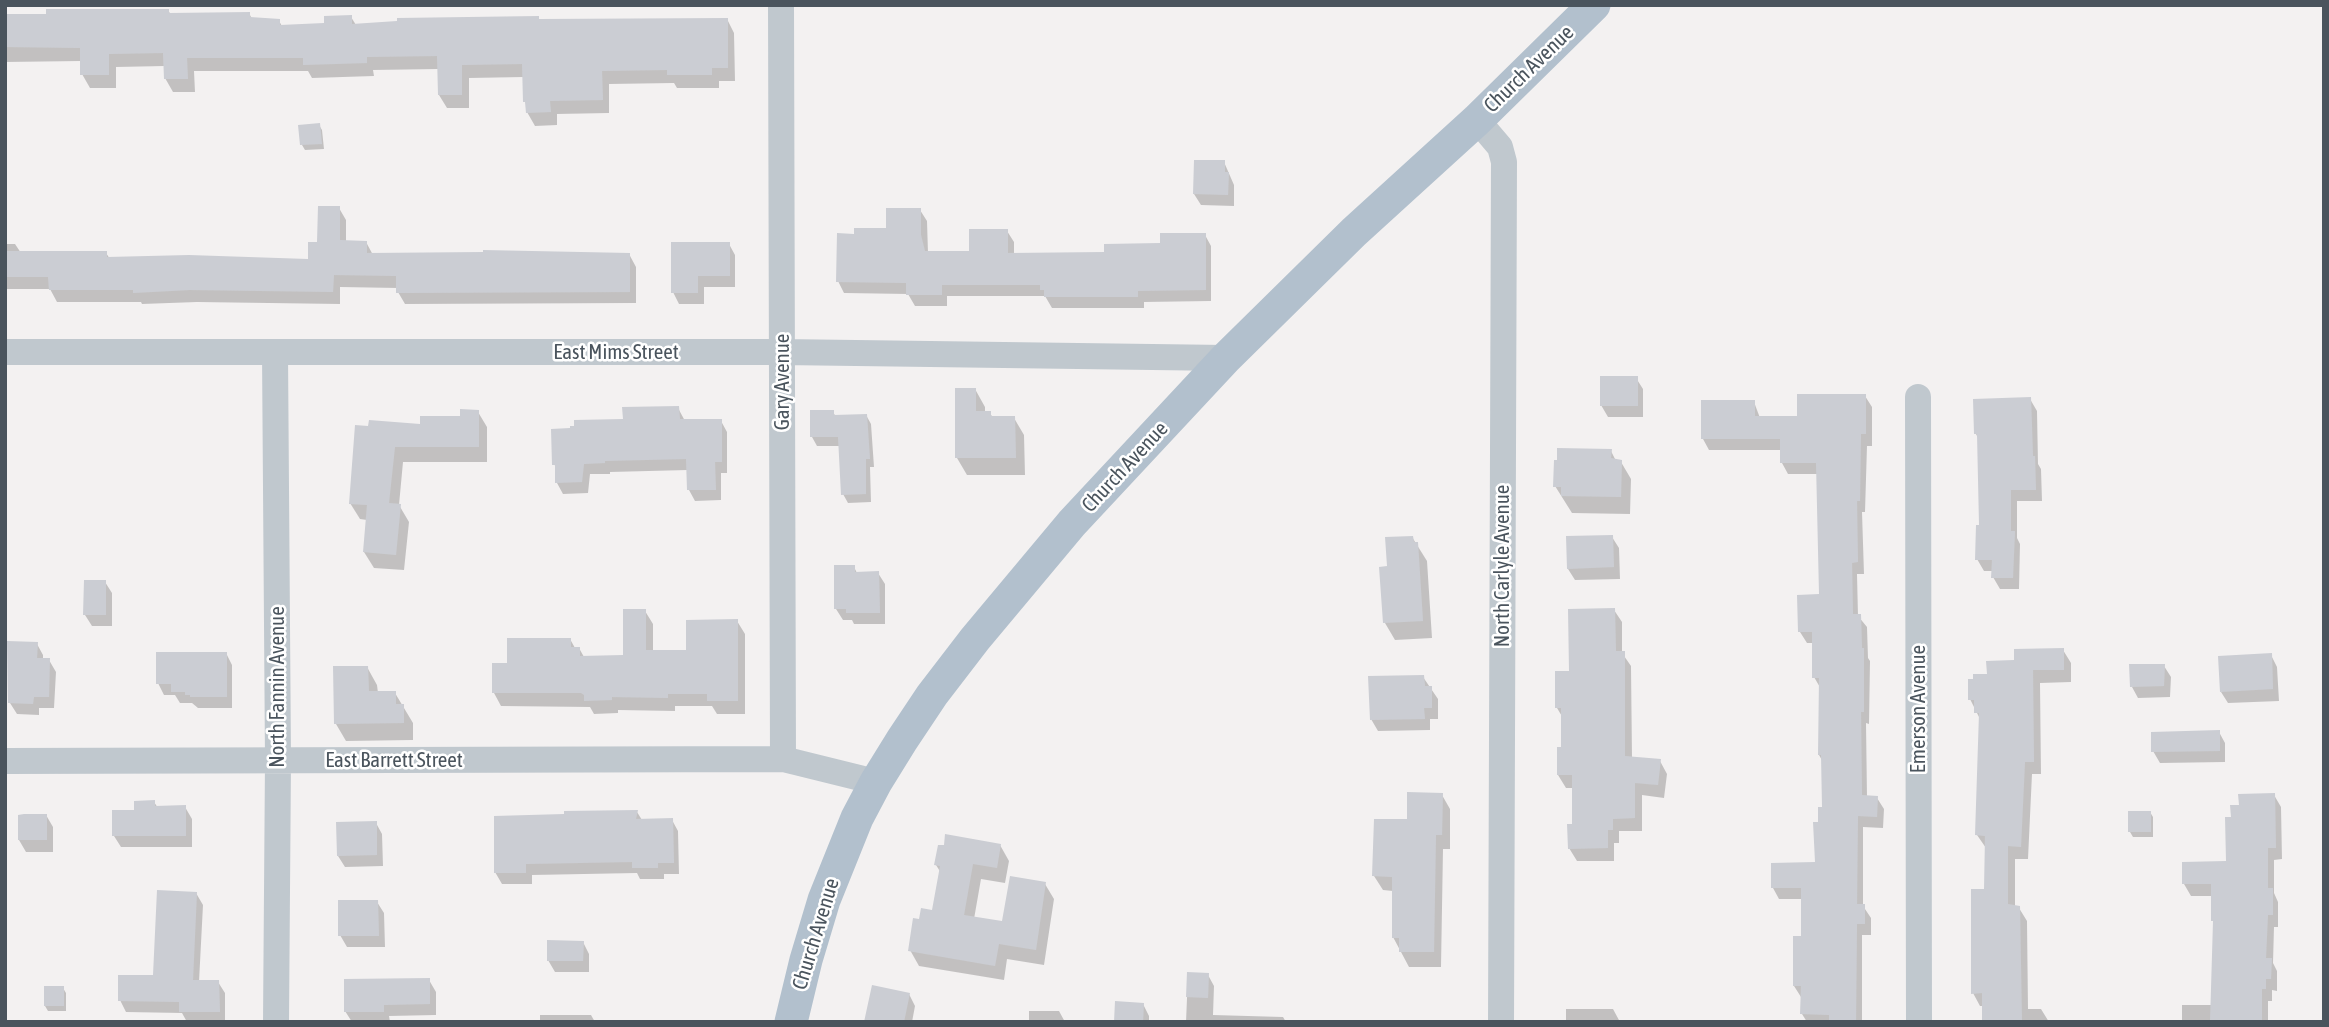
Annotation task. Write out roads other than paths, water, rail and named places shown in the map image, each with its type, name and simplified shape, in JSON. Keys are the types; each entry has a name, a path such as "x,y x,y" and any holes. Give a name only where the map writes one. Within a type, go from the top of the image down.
{"main road":[{"name":"Church Avenue","path":"791,1022 806,960 840,856 876,782 932,695 1072,523 1226,358 1354,232 1477,120 1594,5"}],"street":[{"name":"Gary Avenue","path":"781,5 783,759"},
{"name":"North Carlyle Avenue","path":"1477,120 1500,147 1504,162 1502,1022"},
{"name":"East Mims Street","path":"5,352 782,352 1226,358"},
{"name":"North Fannin Avenue","path":"275,352 278,760 276,1022"},
{"name":"Emerson Avenue","path":"1918,397 1919,1022"},
{"name":"East Barrett Street","path":"5,761 783,759 876,782"}]}
